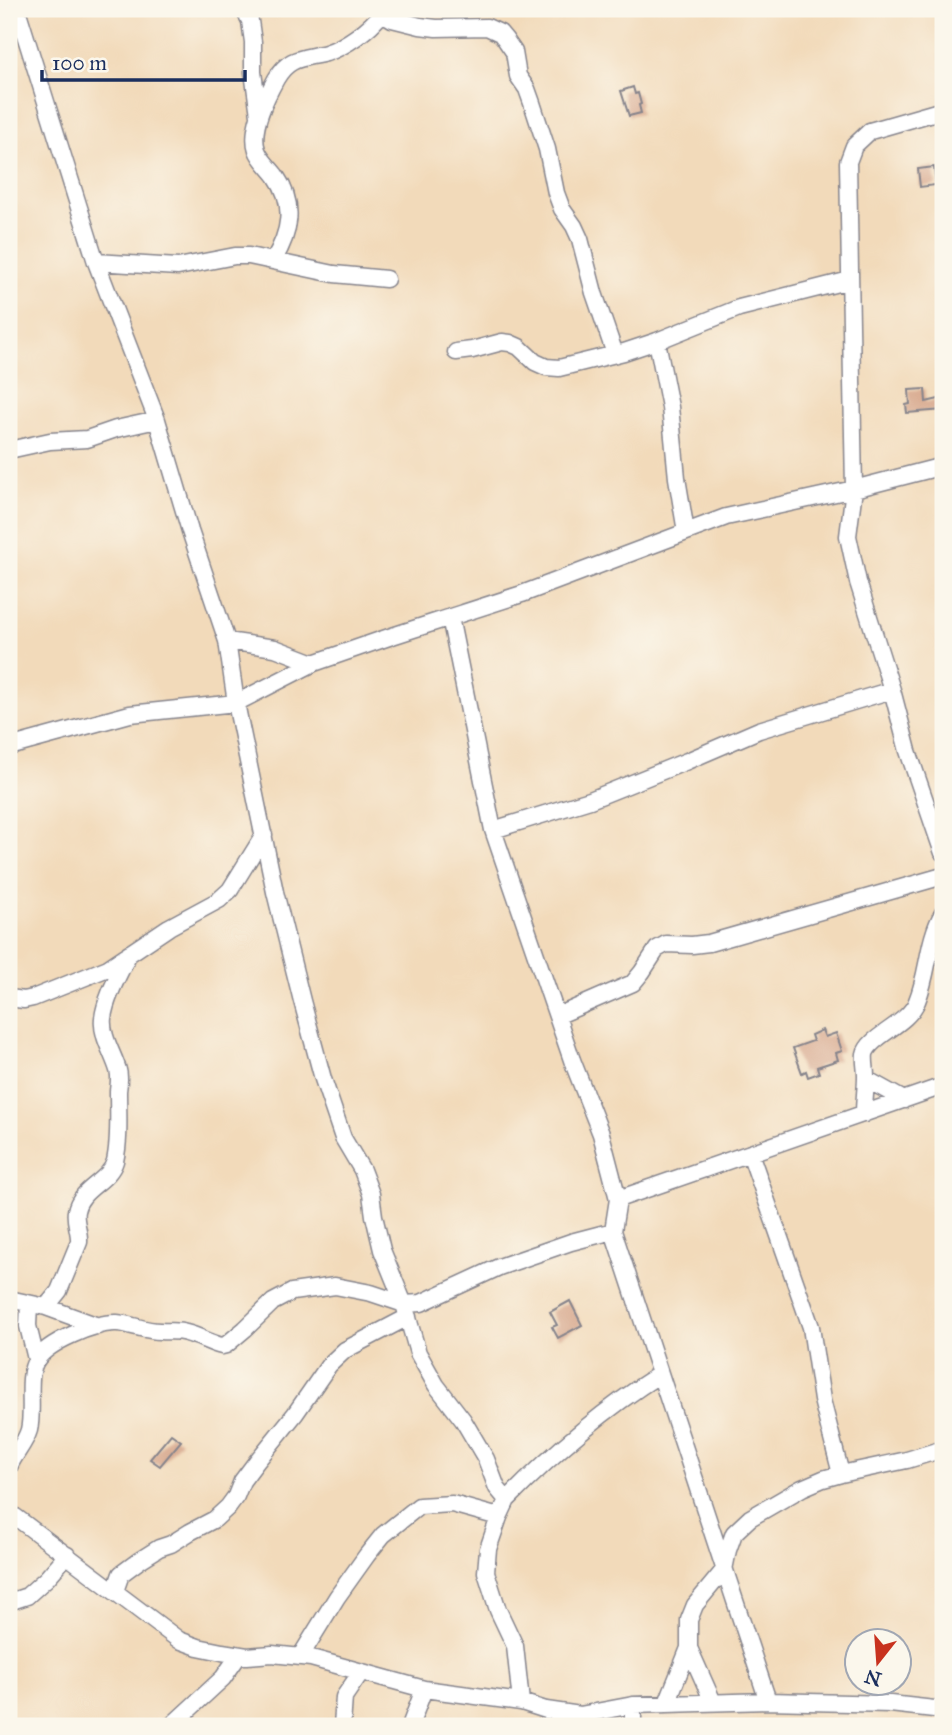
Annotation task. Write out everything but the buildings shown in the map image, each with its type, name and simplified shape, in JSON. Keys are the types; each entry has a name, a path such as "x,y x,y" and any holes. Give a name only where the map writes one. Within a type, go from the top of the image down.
{"street":[{"path":"17,9 16,32 96,262 157,420 227,641 236,703 275,892 323,1079 343,1138 362,1171 371,1194 382,1250 406,1311 418,1353 436,1385 463,1420 486,1459 497,1488 507,1500"},
{"path":"244,9 250,21 254,42 253,63 259,115"},
{"path":"273,261 285,240 288,206 285,191 257,152 255,137 259,115 275,80 290,62 324,54 343,45 373,25 380,11 392,19 428,27 487,27 500,33 514,52 518,76 527,89 547,149 556,192 562,209 580,239 594,293 615,354"},
{"path":"943,110 870,131 854,146 848,162 854,489 848,536 858,582 908,751 943,853"},
{"path":"96,262 178,267 235,256 249,256 334,274 386,279"},
{"path":"456,352 510,342 535,362 552,368 615,354 657,341 739,308 850,280"},
{"path":"657,341 670,407 686,533"},
{"path":"9,450 50,441 87,439 157,420"},
{"path":"9,747 130,714 236,703 314,663 522,594 726,517 943,466"},
{"path":"450,617 493,830 601,1134 618,1199 613,1231 768,1701"},
{"path":"227,641 275,648 314,663"},
{"path":"493,830 590,800 759,730 892,690"},
{"path":"9,998 33,998 108,968 169,927 219,900 230,890 264,835"},
{"path":"557,1016 632,983 657,949 666,944 709,943 943,876"},
{"path":"864,1114 865,1053 871,1043 912,1012 918,1001 931,939 943,913"},
{"path":"46,1307 59,1291 79,1242 80,1234 75,1215 78,1203 107,1174 114,1163 120,1073 104,1031 103,1018 109,997 129,953"},
{"path":"866,1079 904,1100"},
{"path":"618,1199 943,1086"},
{"path":"750,1153 811,1327 822,1400 841,1474"},
{"path":"99,1579 110,1574 121,1574 159,1548 215,1519 228,1507 242,1481 295,1414 329,1365 345,1350 406,1311 499,1267 571,1242 613,1231"},
{"path":"9,1467 29,1431 32,1369 36,1359 68,1337 98,1326 117,1323 153,1331 173,1330 188,1333 222,1346 236,1337 273,1302 292,1292 335,1286 371,1293 406,1311"},
{"path":"9,1299 46,1307 98,1326"},
{"path":"29,1304 29,1326 36,1359"},
{"path":"521,1702 515,1646 498,1610 486,1572 488,1549 499,1517 507,1500 553,1455 593,1420 660,1374"},
{"path":"667,1703 689,1648 689,1620 695,1605 724,1570 727,1550 734,1533 750,1518 802,1488 841,1474 907,1460 943,1449"},
{"path":"300,1657 367,1555 383,1535 419,1506 452,1504 499,1517"},
{"path":"9,1512 179,1640 198,1647 239,1655 272,1654 311,1658 424,1689 521,1702 546,1710 579,1715 634,1705 768,1701 890,1704 943,1710"},
{"path":"9,1602 27,1596 67,1555"},
{"path":"115,1591 121,1574"},
{"path":"689,1648 713,1702"},
{"path":"171,1726 223,1678 239,1655"},
{"path":"342,1726 344,1697 361,1672"},
{"path":"410,1726 424,1689"},
{"path":"633,1726 634,1705"}]}
